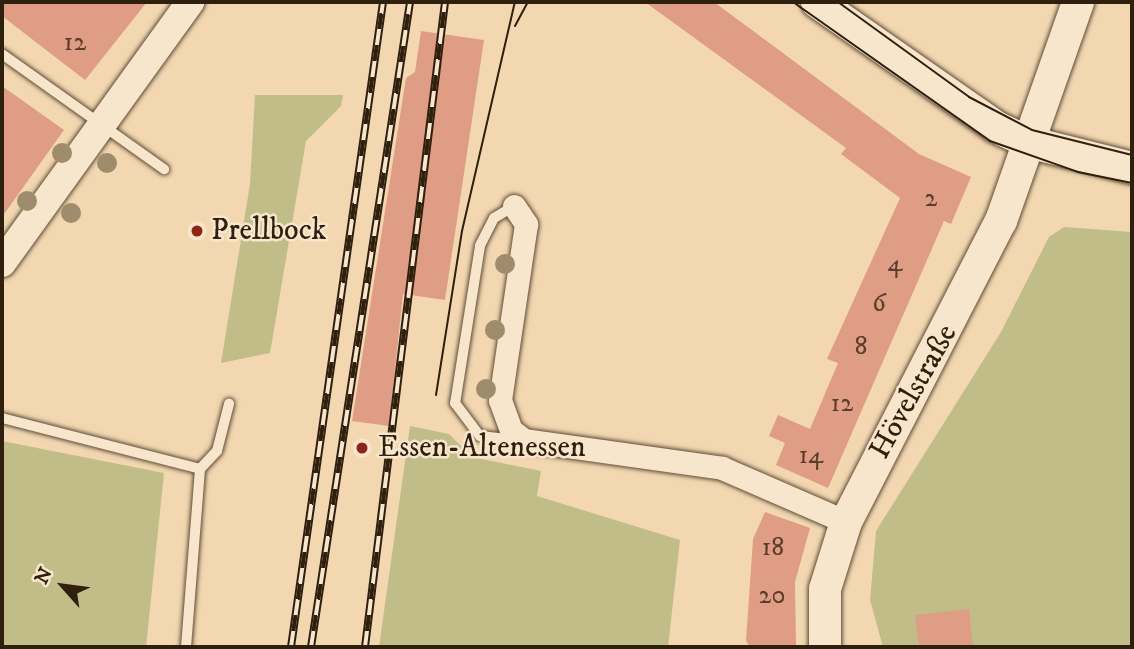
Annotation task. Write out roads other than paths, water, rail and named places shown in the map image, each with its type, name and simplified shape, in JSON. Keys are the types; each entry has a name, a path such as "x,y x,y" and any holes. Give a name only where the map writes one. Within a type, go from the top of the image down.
{"main road":[{"path":"817,2 953,102 1028,142 1132,168"},
{"name":"Hövelstraße","path":"825,647 825,589 846,522 951,327 1001,221 1078,2"}],"street":[{"path":"2,263 190,2"},
{"path":"514,206 524,214 526,231 500,400 506,421 524,440 722,468 846,522"}],"lane":[{"path":"2,54 164,169"},
{"path":"514,206 494,218 480,246 458,415 480,436 524,440"},
{"path":"186,647 200,469 217,451 229,404"},
{"path":"2,418 200,469"}],"tram line":[{"path":"436,395 462,231 515,2"},
{"path":"515,26 528,2"},
{"path":"793,2 990,141 1078,172 1132,183"},
{"path":"838,2 969,97 1032,130 1132,155"}],"railway":[{"path":"291,647 383,2"},
{"path":"311,647 410,2"},
{"path":"365,647 445,2"}],"place":[{"name":"Prellbock","path":"197,231"},
{"name":"Essen-Altenessen","path":"362,448"}]}
